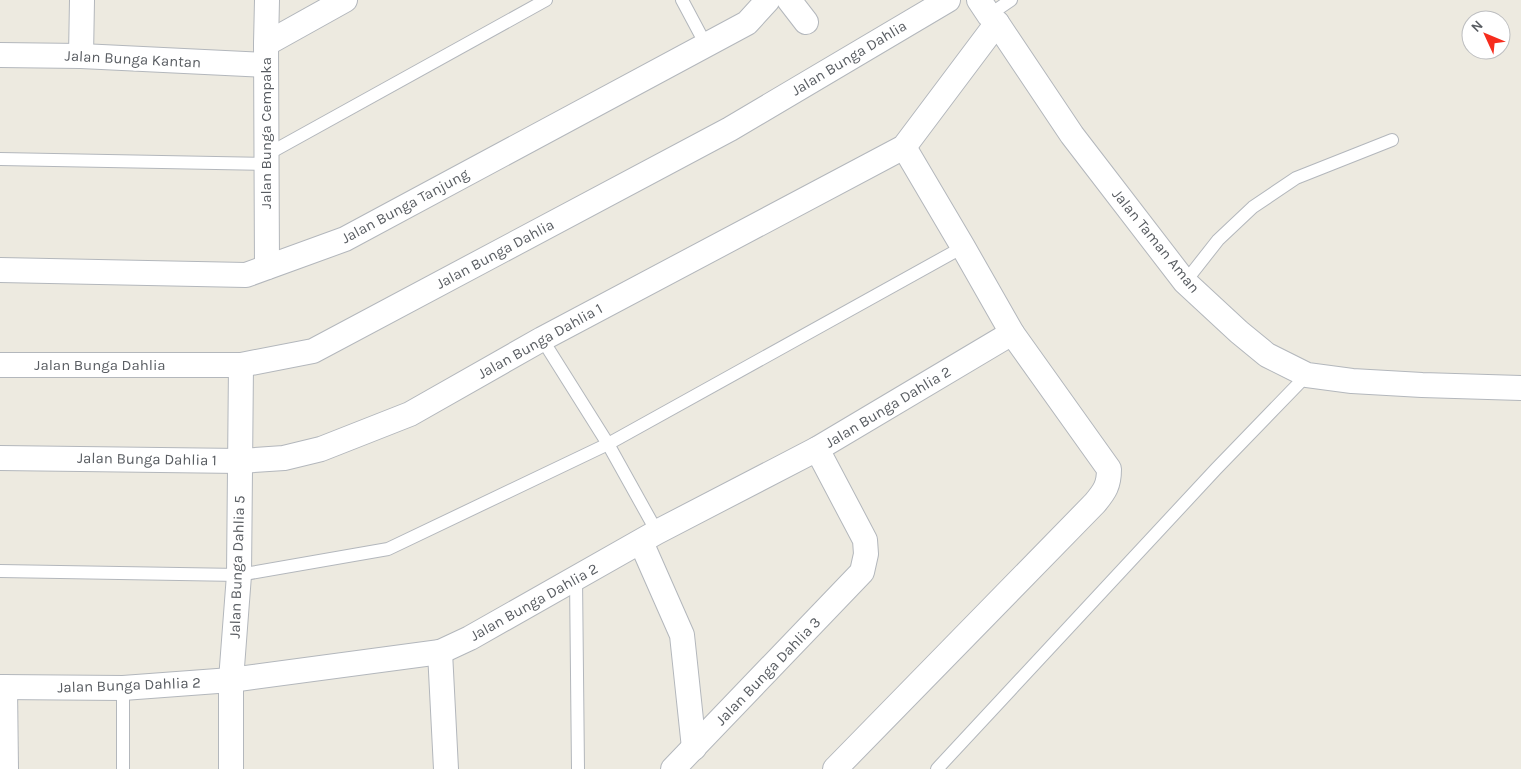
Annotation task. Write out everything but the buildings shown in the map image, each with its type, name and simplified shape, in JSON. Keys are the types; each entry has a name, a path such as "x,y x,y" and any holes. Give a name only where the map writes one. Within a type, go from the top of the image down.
{"street":[{"path":"81,56 82,0"},
{"name":"Jalan Bunga Cempaka","path":"267,0 267,267"},
{"path":"266,54 345,0"},
{"name":"Jalan Bunga Tanjung","path":"0,270 246,275 344,239 747,23 768,0"},
{"path":"790,0 806,22"},
{"name":"Jalan Bunga Dahlia","path":"0,365 241,365 313,351 730,129 948,0"},
{"name":"Jalan Bunga Dahlia 1","path":"0,458 240,461 284,458 321,449 410,414 542,339 904,147 988,13"},
{"name":"Jalan Taman Aman","path":"988,13 1072,135 1185,282 1267,355 1307,375 1352,381 1521,388"},
{"name":"Jalan Bunga Kantan","path":"0,55 266,54"},
{"path":"835,769 1095,504 1106,489 1109,477 1109,468 1012,332 904,147"},
{"name":"Jalan Bunga Dahlia 2","path":"3,687 123,688 231,680 440,652 470,638 649,537 817,449 1012,332"},
{"name":"Jalan Bunga Dahlia 5","path":"231,769 231,680 239,575 241,365"},
{"name":"Jalan Bunga Dahlia 3","path":"673,769 862,572 866,554 864,540 817,449"},
{"path":"649,537 682,635 694,748"},
{"path":"440,652 446,769"},
{"path":"3,687 6,769"}],"lane":[{"path":"0,159 267,160 546,0"},
{"path":"682,0 706,44"},
{"path":"988,13 1011,0"},
{"path":"1185,282 1218,240 1253,207 1296,178 1392,140"},
{"path":"0,571 239,575 388,549 608,444 963,246"},
{"path":"542,339 608,444 649,537"},
{"path":"937,769 1307,375"},
{"path":"576,578 578,769"},
{"path":"123,688 123,769"}]}
